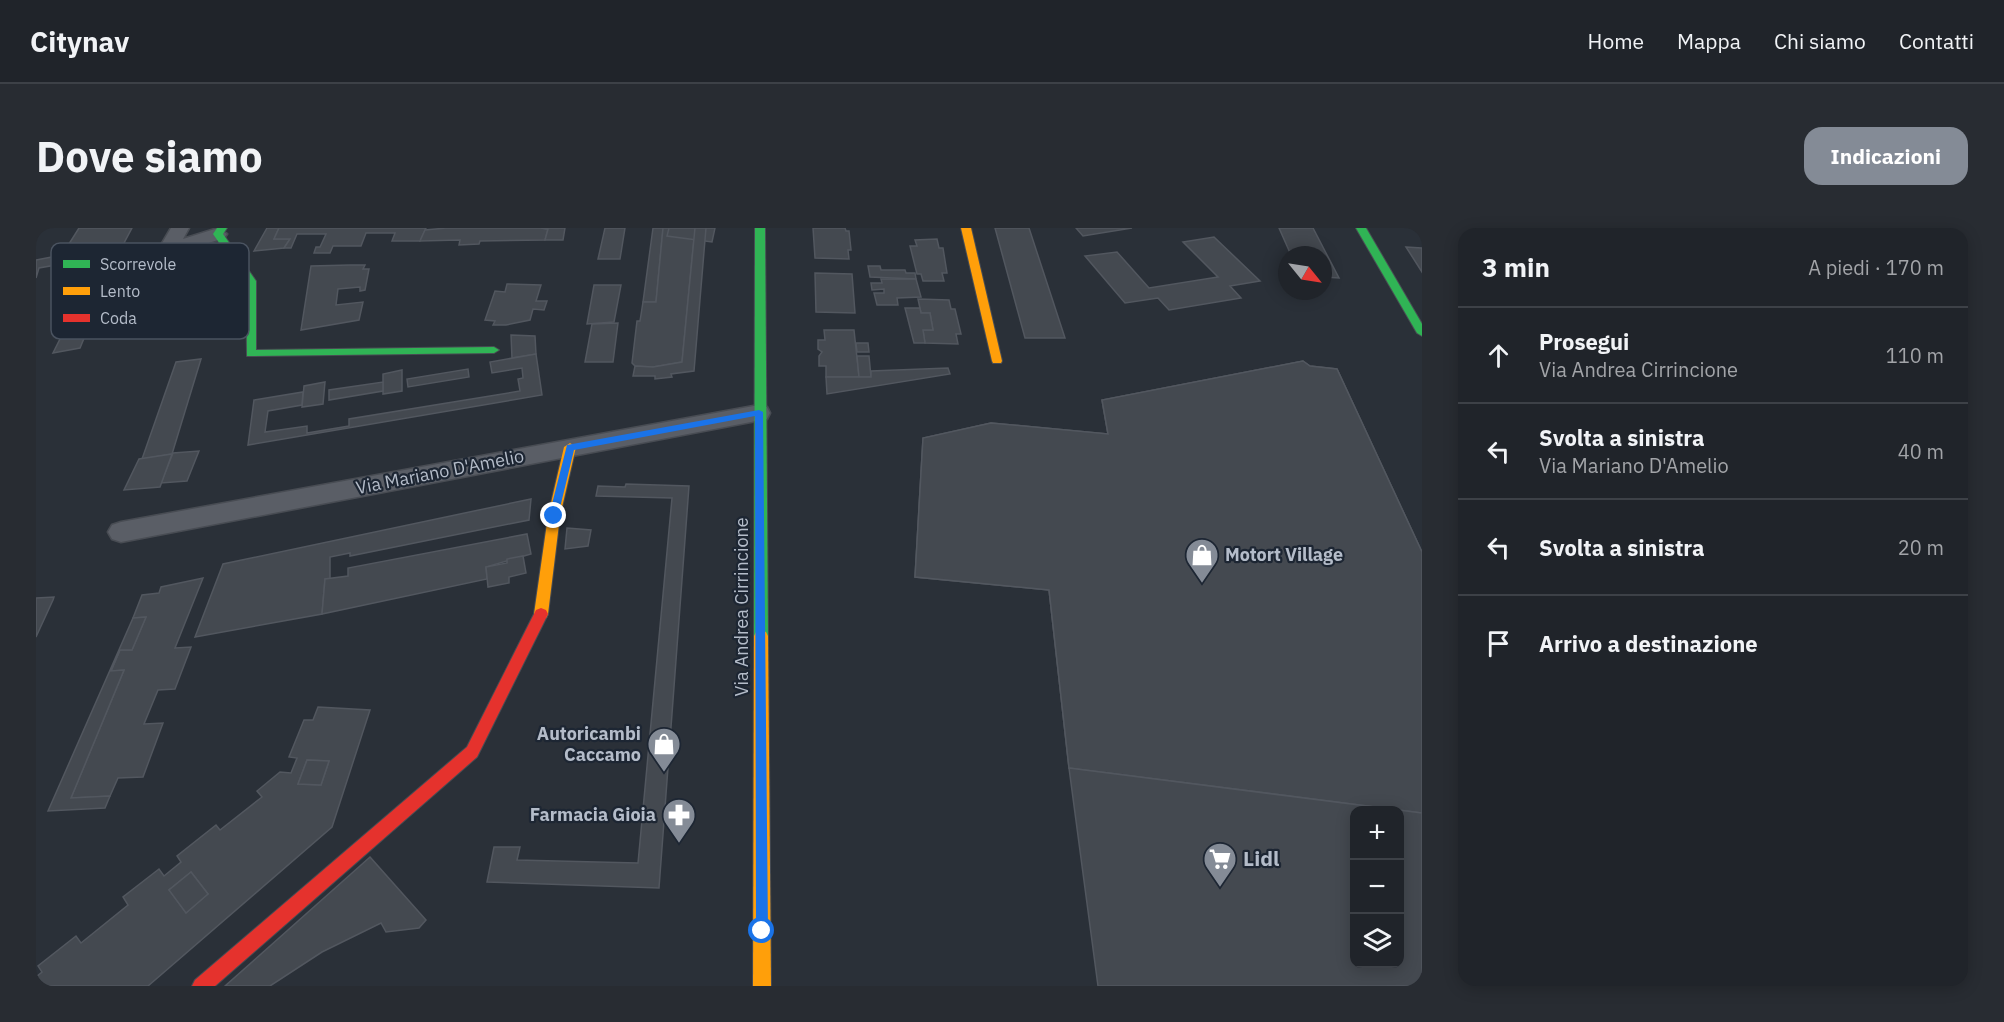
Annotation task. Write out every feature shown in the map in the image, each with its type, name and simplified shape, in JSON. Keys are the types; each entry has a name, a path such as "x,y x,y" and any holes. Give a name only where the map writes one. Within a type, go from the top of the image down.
{"street":[{"path":"171,243 180,228"},
{"name":"Via Andrea Cirrincione","path":"759,228 762,986"},
{"path":"966,228 997,361"},
{"path":"1361,228 1422,333"},
{"path":"187,243 220,231"},
{"path":"249,278 251,281 251,354 494,350"},
{"name":"Via Mariano D'Amelio","path":"121,532 759,412"},
{"path":"201,986 472,752 541,615 554,516 570,447"}],"building":[{"path":"79,228 132,228 124,243 70,243"},
{"path":"267,228 279,228 274,239 290,239 284,248 254,251"},
{"path":"279,228 426,228 420,241 392,241 395,233 366,233 361,246 333,246 330,253 314,253 316,247 320,247 326,234 297,234 291,248 284,248 290,239 274,239"},
{"path":"446,228 548,229 545,240 480,241 479,244 459,245 460,240 420,241 425,230"},
{"path":"541,228 565,228 563,240 545,240 548,229"},
{"path":"605,228 625,228 620,259 598,259"},
{"path":"653,228 663,228 656,302 643,302"},
{"path":"663,228 695,228 682,362 653,367 635,366 632,363 637,321 640,321 643,302 656,302"},
{"path":"669,228 715,228 712,242 667,236"},
{"path":"695,228 706,228 694,371 655,379 655,376 633,376 635,366 653,367 682,362"},
{"path":"813,228 845,228 849,231 851,250 848,250 849,259 815,258"},
{"path":"995,228 1029,228 1065,338 1025,338"},
{"path":"1076,228 1132,228 1083,236"},
{"path":"1279,228 1313,228 1322,246 1287,246"},
{"path":"1214,237 1260,281 1230,286 1241,298 1169,310 1158,298 1125,303 1085,256 1117,252 1149,288 1218,277 1183,242"},
{"path":"937,239 939,248 943,248 947,273 942,273 944,281 923,281 921,274 917,274 910,246 917,246 915,240"},
{"path":"1406,247 1422,248 1422,272"},
{"path":"51,257 51,266 39,268 36,278 36,260"},
{"path":"365,265 363,269 369,269 365,290 360,291 360,287 338,289 336,305 363,302 359,320 301,330 311,266"},
{"path":"1332,265 1339,278 1332,278"},
{"path":"868,266 880,266 881,270 905,270 906,273 915,273 916,279 870,277"},
{"path":"815,273 852,274 855,313 816,312"},
{"path":"881,279 916,279 921,297 897,298 898,305 877,305 874,293 884,293 884,289 872,290 871,283 882,283"},
{"path":"507,284 541,285 536,301 547,301 544,310 533,309 530,320 506,325 493,325 495,321 485,320 495,291 505,292"},
{"path":"594,285 621,285 614,322 587,324"},
{"path":"918,299 949,300 951,309 955,309 961,334 956,334 958,344 925,343 923,330 933,330 930,313 921,313"},
{"path":"905,308 920,308 921,313 930,313 933,330 923,330 925,343 914,343"},
{"path":"618,323 613,362 585,362 592,324"},
{"path":"824,330 854,330 859,377 826,377 826,366 819,366 819,356 822,352 818,349 818,340 825,340"},
{"path":"511,335 535,336 536,354 512,358"},
{"path":"60,339 84,339 80,348 53,353"},
{"path":"856,343 868,343 869,352 857,352"},
{"path":"536,354 542,395 248,445 254,400 303,392 302,405 268,411 265,432 307,426 307,433 349,426 349,419 520,391 518,379 523,378 522,368 492,373 490,362"},
{"path":"857,356 869,356 871,377 859,377"},
{"path":"201,359 172,454 142,459 176,362"},
{"name":"Motort Village","path":"1303,361 1310,366 1337,369 1422,552 1422,813 1404,811 1404,806 1367,806 1069,768 1049,590 915,577 923,438 991,423 1108,434 1102,400"},
{"name":"Motort Village","path":"1303,361 1310,366 1337,369 1422,552 1422,813 1404,811 1404,806 1367,806 1069,768 1049,590 915,577 923,438 991,423 1108,434 1102,400"},
{"path":"948,368 950,374 827,394 826,377 871,377 871,371"},
{"path":"468,369 469,377 408,387 407,379"},
{"path":"402,370 402,391 383,394 383,374"},
{"path":"325,382 323,404 302,407 304,386"},
{"path":"383,382 383,391 329,400 329,390"},
{"path":"199,451 187,481 161,483 173,453"},
{"path":"172,454 160,487 124,490 139,459"},
{"path":"626,484 689,486 659,888 487,882 494,847 520,847 517,860 638,863 672,498 596,496 598,486 625,487"},
{"path":"531,499 529,520 350,556 350,553 330,557 330,579 325,579 322,614 195,637 223,564"},
{"path":"567,528 591,530 588,546 565,549"},
{"path":"527,534 531,554 486,567 487,579 322,614 325,579 348,576 348,568"},
{"path":"523,556 526,573 509,577 509,583 488,587 486,567 507,563 507,559"},
{"path":"203,578 175,648 191,647 175,689 158,690 144,724 163,723 143,777 118,778 110,796 71,798 124,670 111,671 120,650 132,650 146,617 133,618 142,595 159,593 161,587"},
{"path":"54,597 53,600 36,637 36,598"},
{"path":"146,617 132,650 120,650 111,671 124,670 71,798 110,796 105,808 48,811 133,618"},
{"path":"318,707 370,710 332,827 148,986 36,986 36,977 42,972 38,966 76,936 81,943 128,905 123,897 159,869 164,876 181,862 177,856 216,825 220,830 262,797 257,791 280,772 291,773 297,758 289,757 304,720 313,720","holes":["307,760 329,761 321,785 298,784","191,872 208,894 186,913 169,890"]},
{"path":"307,760 329,761 321,785 298,784"},
{"name":"Lidl","path":"1069,768 1367,806 1350,806 1350,968 1404,968 1404,811 1422,813 1422,986 1098,986"},
{"path":"370,857 426,920 419,928 386,932 381,923 322,952 270,986 225,986"},
{"path":"191,872 208,894 186,913 169,890"}],"traffic: fast":[{"path":"222,228 218,234 224,243"},
{"path":"760,228 761,636"},
{"path":"1361,228 1422,333"},
{"path":"249,278 251,281 251,354 494,350"}],"traffic: slow":[{"path":"966,228 997,361"},
{"path":"541,614 554,516 570,447"},
{"path":"761,636 762,986"}],"traffic: jam":[{"path":"201,986 472,752 541,614"}],"place":[{"name":"Motort Village","path":"1202,584"},
{"name":"Autoricambi Caccamo","path":"664,773"},
{"name":"Farmacia Gioia","path":"679,844"},
{"name":"Lidl","path":"1220,888"}],"route":[{"path":"554,516 570,447 759,412 762,931"}]}
